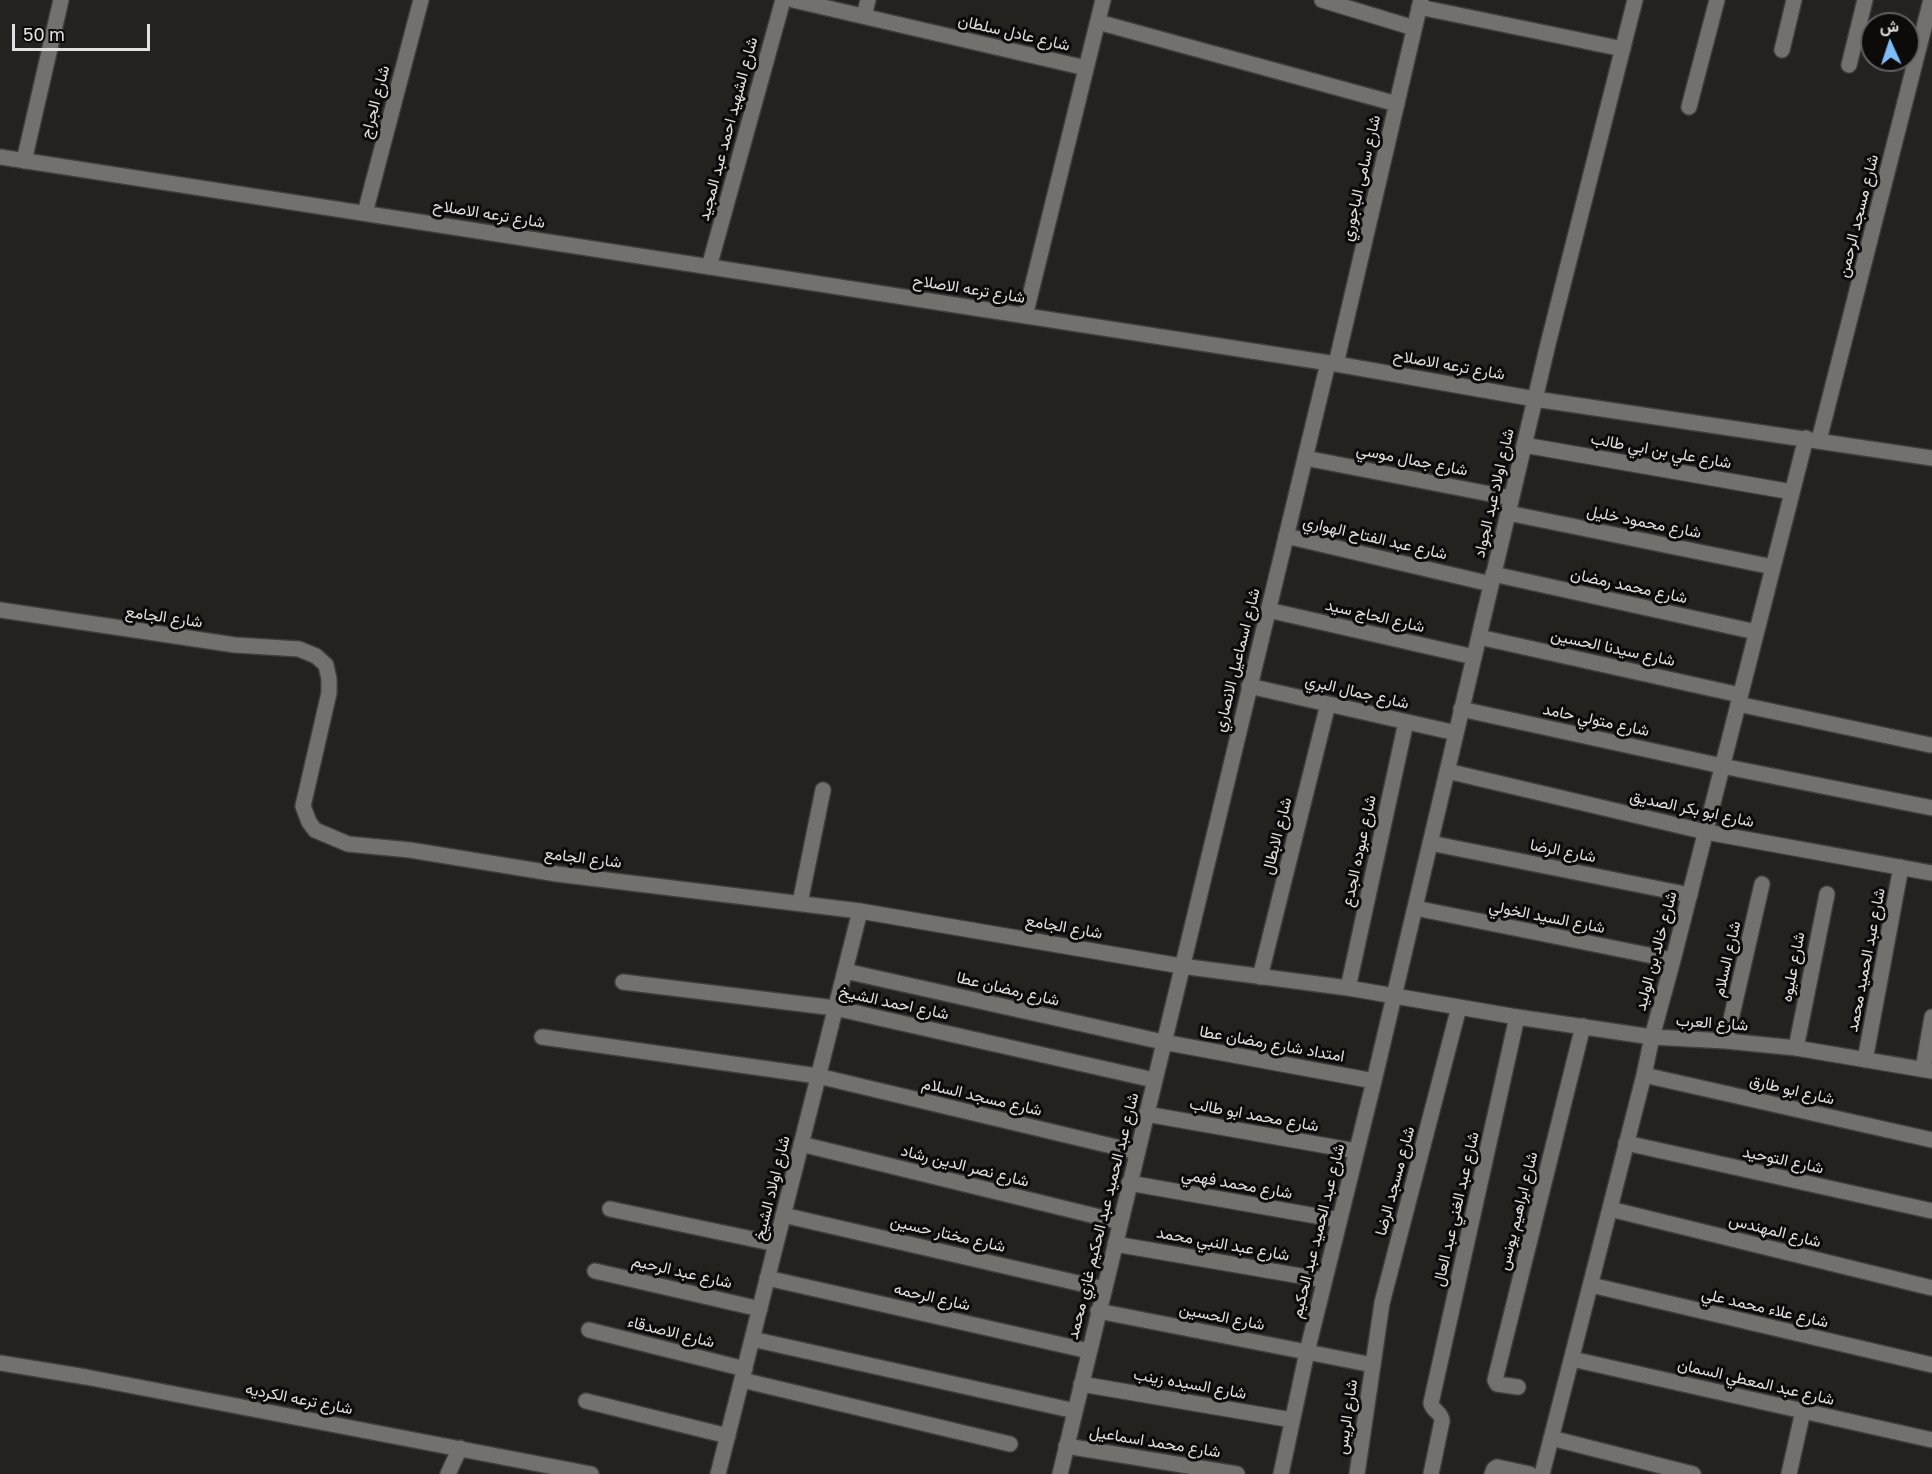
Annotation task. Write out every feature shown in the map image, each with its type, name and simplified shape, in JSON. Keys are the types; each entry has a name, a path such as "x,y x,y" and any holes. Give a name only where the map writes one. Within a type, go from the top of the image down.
{"street":[{"path":"24,161 61,0"},
{"name":"شارع الجراج","path":"365,213 421,0"},
{"name":"شارع الشهيد احمد عبد المجيد","path":"709,267 783,0"},
{"name":"شارع عادل سلطان","path":"793,0 1086,68"},
{"path":"864,16 868,0"},
{"name":"شارع عادل سلطان","path":"1025,316 1103,0"},
{"path":"1322,0 1414,28"},
{"name":"شارع اولاد عبد الجواد","path":"1393,997 1535,399 1635,0"},
{"path":"1689,107 1717,0"},
{"path":"1782,50 1794,0"},
{"path":"1849,65 1865,0"},
{"name":"شارع مسجد الرحمن","path":"1813,439 1931,0"},
{"path":"1420,4 1623,49"},
{"name":"شارع سامى الباجوري","path":"1332,363 1420,4"},
{"path":"1098,22 1396,104"},
{"name":"شارع ترعه الاصلاح","path":"0,158 1332,363 1535,399 1932,458"},
{"name":"شارع اسماعيل الانصاري","path":"1181,966 1305,458 1332,363"},
{"name":"شارع خالد بن الوليد","path":"1542,1474 1792,492 1813,439"},
{"name":"شارع علي بن ابي طالب","path":"1524,445 1792,492"},
{"name":"شارع جمال موسي","path":"1305,458 1511,498"},
{"name":"شارع محمود خليل","path":"1508,513 1773,567"},
{"name":"شارع عبد الفتاح الهواري","path":"1286,536 1492,579"},
{"name":"شارع محمد رمضان","path":"1492,579 1756,632"},
{"name":"شارع الجامع","path":"0,610 235,645 298,649 316,656 326,665 329,693 303,806 315,830 348,844 410,850 557,874 860,910 1181,966 1348,988"},
{"name":"شارع الحاج سيد","path":"1268,610 1474,657"},
{"name":"شارع سيدنا الحسين","path":"1479,637 1930,745"},
{"name":"شارع جمال البري","path":"1250,686 1456,733"},
{"name":"شارع الابطال","path":"1260,977 1328,704"},
{"name":"شارع متولي حامد","path":"1461,708 1722,766 1932,808"},
{"name":"شارع عبوده الجدع","path":"1348,988 1406,722"},
{"name":"شارع ابو بكر الصديق","path":"1447,771 1706,832 1932,873"},
{"path":"800,903 823,790"},
{"name":"شارع الرضا","path":"1430,843 1690,895"},
{"name":"شارع عبد الحميد محمد","path":"1866,1059 1901,867"},
{"name":"شارع السلام","path":"1726,1041 1762,884"},
{"name":"شارع عليوه","path":"1796,1048 1827,894"},
{"name":"شارع السيد الخولي","path":"1415,908 1673,960"},
{"name":"شارع اولاد الشيخ","path":"718,1474 860,910"},
{"name":"شارع عبد الحميد عبد الحكيم غازي محمد","path":"1060,1474 1181,966"},
{"name":"شارع رمضان عطا","path":"845,971 1163,1042"},
{"name":"شارع احمد الشيخ","path":"623,982 836,1008 1154,1080"},
{"name":"شارع العرب","path":"1348,988 1652,1037 1796,1048 1928,1070"},
{"name":"شارع عبد الحميد عبد الحكيم","path":"1281,1474 1307,1352 1393,997"},
{"name":"شارع مسجد الرضا","path":"1373,1365 1382,1303 1459,1007"},
{"name":"شارع عبد الغني عبد العال","path":"1431,1474 1442,1421 1440,1414 1432,1408 1431,1403 1517,1017"},
{"path":"1928,1070 1932,1017"},
{"name":"شارع ابراهيم يونس","path":"1518,1387 1497,1384 1495,1380 1583,1026"},
{"name":"شارع مسجد السلام","path":"542,1037 818,1076 1137,1152"},
{"name":"امتداد شارع رمضان عطا","path":"1163,1042 1374,1081"},
{"name":"شارع ابو طارق","path":"1644,1075 1932,1140"},
{"name":"شارع محمد ابو طالب","path":"1146,1114 1356,1151"},
{"name":"شارع التوحيد","path":"1626,1143 1932,1211"},
{"name":"شارع نصر الدين رشاد","path":"801,1144 1120,1222"},
{"name":"شارع محمد فهمي","path":"1129,1183 1339,1220"},
{"path":"610,1209 776,1244"},
{"name":"شارع المهندس","path":"1610,1209 1932,1288"},
{"name":"شارع مختار حسين","path":"783,1215 1104,1289"},
{"name":"شارع عبد النبي محمد","path":"1115,1244 1324,1280"},
{"name":"شارع عبد الرحيم","path":"595,1271 760,1309"},
{"name":"شارع الرحمه","path":"768,1278 1089,1351"},
{"name":"شارع علاء محمد علي","path":"1591,1285 1932,1365"},
{"name":"شارع الحسين","path":"1098,1311 1373,1365"},
{"name":"شارع الاصدقاء","path":"589,1330 743,1375 1010,1444"},
{"path":"752,1339 1075,1411"},
{"name":"شارع عبد المعطي السمان","path":"1572,1359 1932,1440"},
{"name":"شارع ترعه الكرديه","path":"0,1363 86,1377 591,1474"},
{"name":"شارع الريس","path":"1357,1474 1373,1365"},
{"name":"شارع السيده زينب","path":"1081,1384 1292,1420"},
{"path":"586,1401 728,1436"},
{"path":"1789,1474 1803,1411"},
{"path":"1551,1438 1693,1474"},
{"name":"شارع محمد اسماعيل","path":"1066,1446 1237,1474"},
{"path":"448,1474 460,1448"},
{"path":"1492,1474 1494,1468 1497,1467 1530,1474"}]}
